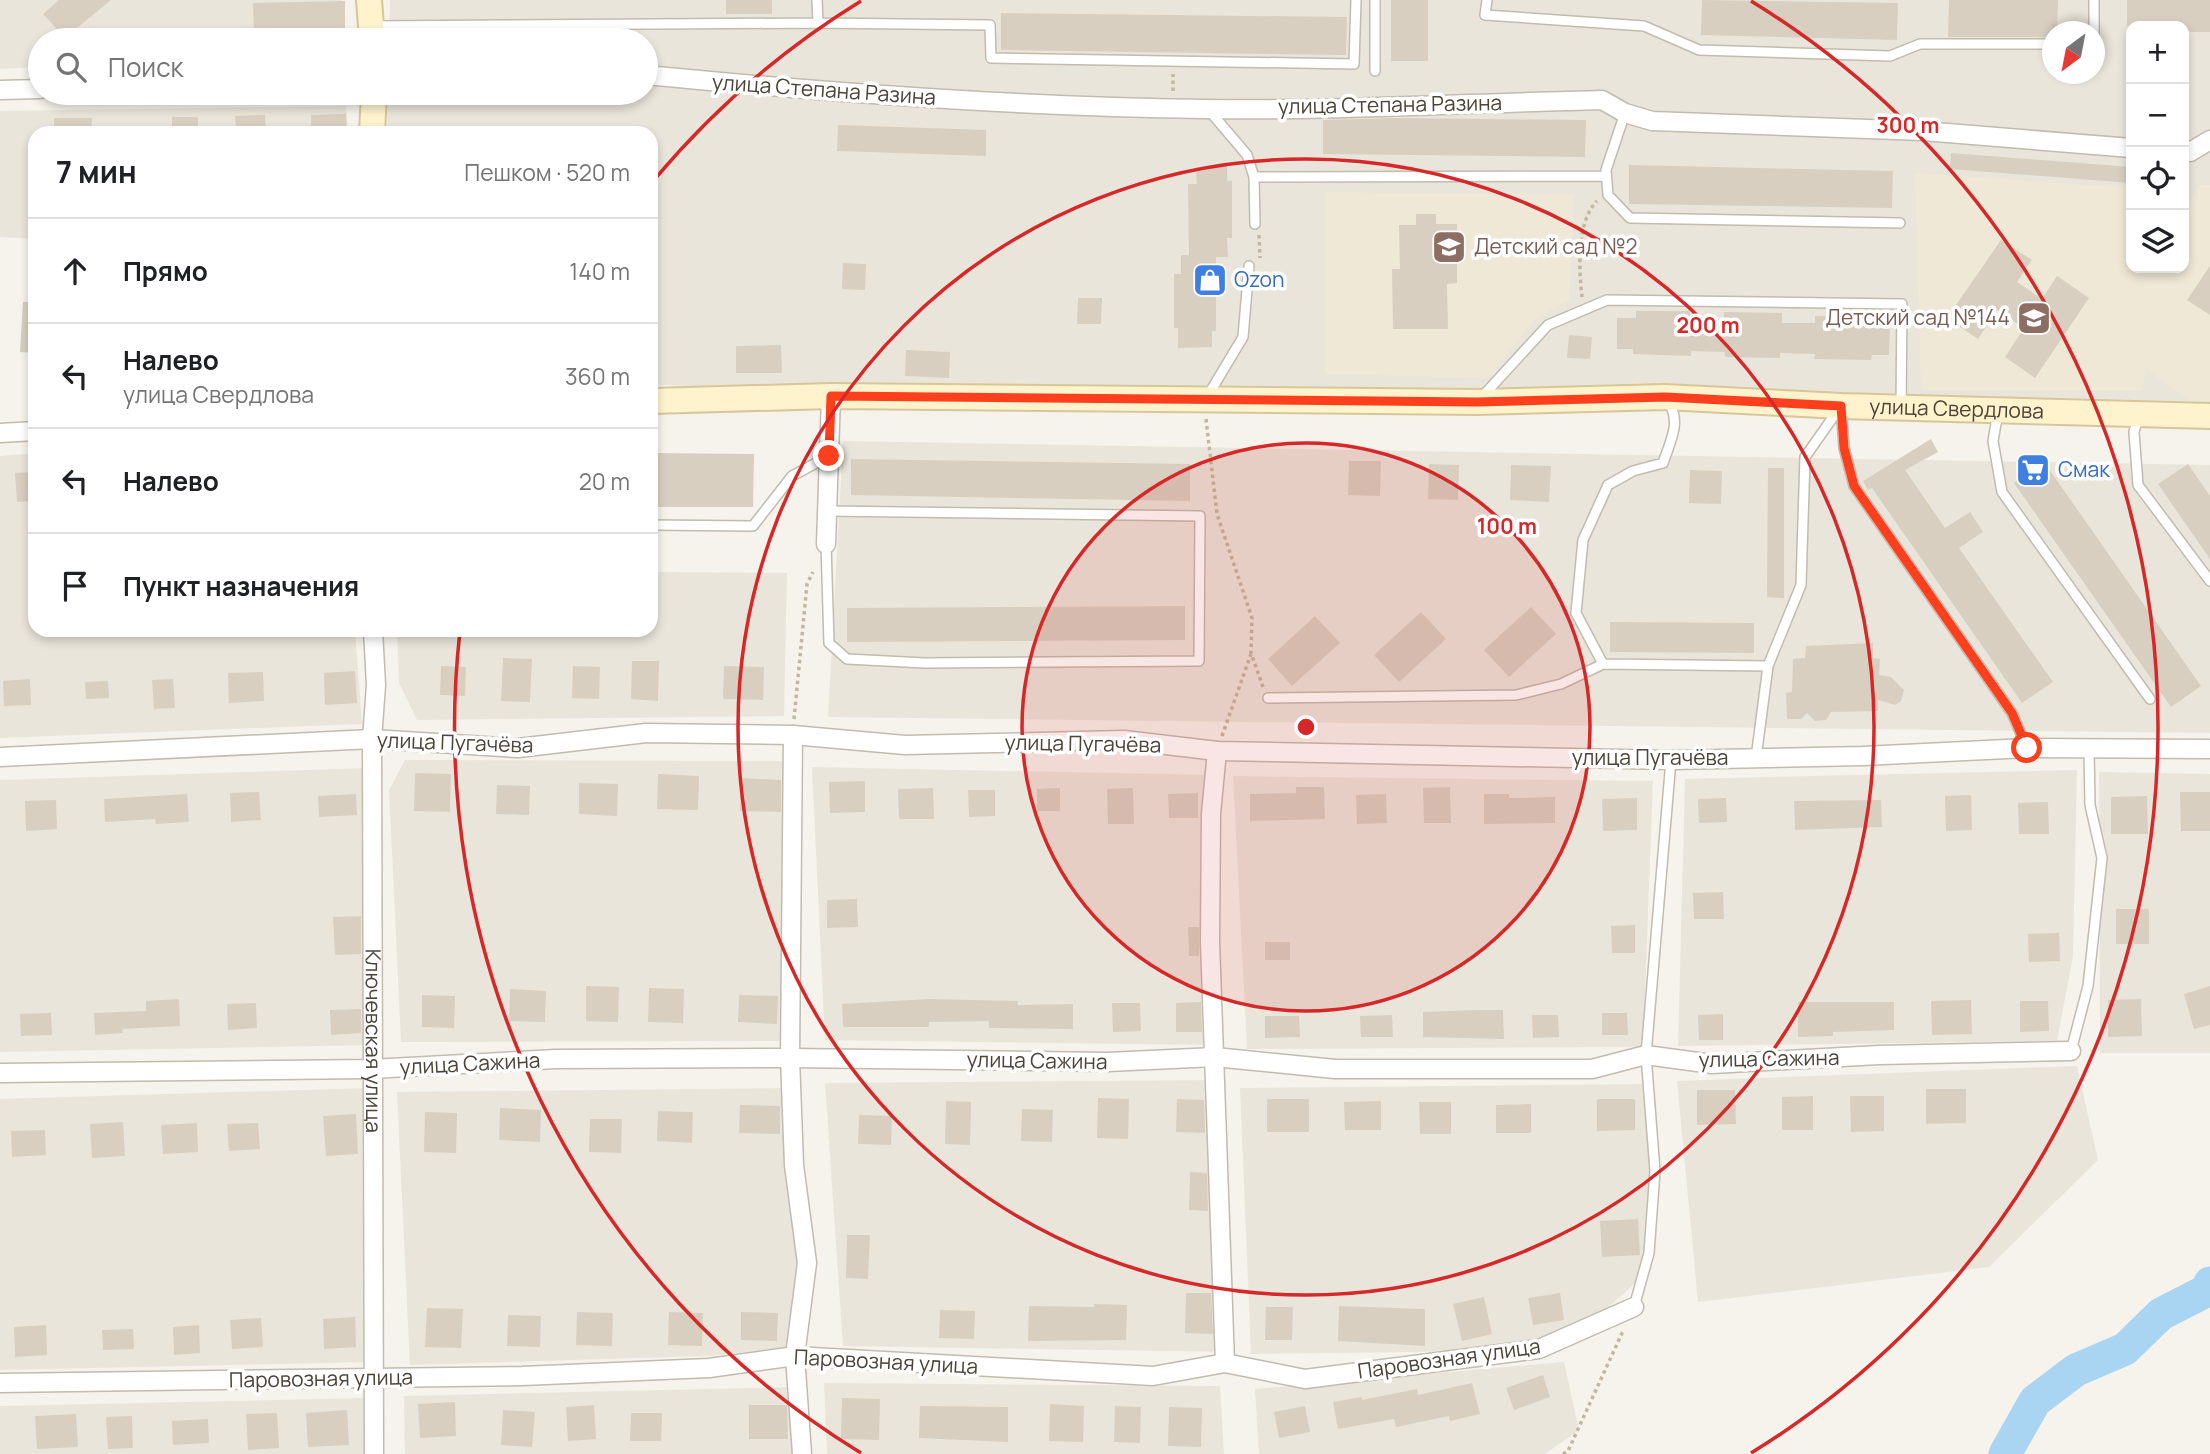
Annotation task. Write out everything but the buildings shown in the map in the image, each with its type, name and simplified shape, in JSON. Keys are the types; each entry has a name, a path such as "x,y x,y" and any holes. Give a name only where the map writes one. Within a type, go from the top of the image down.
{"street":[{"path":"369,0 371,28"},
{"name":"улица Степана Разина","path":"658,76 828,92 1059,106 1208,109 1602,100 1625,113 1652,121 1923,131 2126,148"},
{"path":"0,90 28,89"},
{"path":"372,126 373,105"},
{"path":"2189,152 2210,140"},
{"path":"827,544 831,396"},
{"name":"улица Свердлова","path":"658,401 831,396 1477,402 1665,397 1841,406 2210,416"},
{"path":"0,433 28,431"},
{"name":"Ключевская улица","path":"373,637 376,685 372,739 371,1069 374,1454"},
{"name":"улица Пугачёва","path":"0,757 372,739 518,748 646,733 793,735 905,746 1124,740 1217,751 1671,760 2027,748 2210,749"},
{"path":"793,735 790,1058 794,1165 807,1263 795,1356 802,1454"},
{"path":"1217,751 1210,827 1225,1363"},
{"name":"улица Сажина","path":"0,1073 371,1069 556,1059 790,1058 1108,1062 1215,1057 1335,1069 1592,1069 1646,1055 1712,1064 1880,1055 2071,1051"},
{"name":"Паровозная улица","path":"0,1383 375,1378 695,1368 795,1356 1153,1376 1225,1363 1305,1378 1539,1349 1634,1307"}],"lane":[{"path":"817,0 818,23"},
{"path":"594,28 818,23 990,25 991,58 1354,64 1356,0"},
{"path":"1375,0 1375,71"},
{"path":"1488,0 1485,15 1644,26 1699,50 1890,56 1920,44 2042,44"},
{"path":"2094,0 2094,21"},
{"path":"1208,109 1247,155 1254,177 1255,224"},
{"path":"1625,113 1609,154 1606,176 1607,191 1630,218 1900,223"},
{"path":"1254,177 1606,176"},
{"path":"1204,401 1243,337 1254,266"},
{"path":"1477,402 1548,325 1607,300 1902,304 1901,408"},
{"path":"1603,664 1576,614 1583,540 1608,485 1633,471 1662,463 1675,428 1675,411 1665,397"},
{"path":"1756,758 1768,666 1801,585 1805,457 1841,406"},
{"path":"1841,406 1844,448 1854,486 2012,713 2027,748"},
{"path":"1998,411 1993,440 2002,492 2150,699"},
{"path":"2139,415 2134,432 2138,485 2210,580"},
{"path":"658,524 752,526 792,476 829,456"},
{"path":"827,544 829,643 847,659 925,663 1199,661 1200,516 828,511"},
{"path":"1268,698 1516,695 1561,684 1603,664 1768,666"},
{"path":"2071,1051 2088,986 2102,858 2090,805 2089,748"},
{"path":"1634,1307 1649,1253 1655,1171 1646,1055 1671,760"}],"path":[{"path":"1172,108 1174,61"},
{"path":"1584,310 1580,274 1586,216 1607,191"},
{"path":"1254,266 1261,239"},
{"path":"1204,401 1217,514 1252,618 1251,653 1217,751"},
{"path":"793,735 807,584 827,544"},
{"path":"1251,653 1268,698"},
{"path":"1563,1454 1568,1451 1634,1307"}],"shaded area":[{"path":"0,0 342,0 344,28 28,28 28,68 0,69"},
{"path":"390,0 2210,0 2210,417 658,385 658,126 387,126 388,105 658,105 658,28 389,28"},
{"path":"346,106 347,126 28,126 28,239 0,237 0,111"},
{"name":"Детский сад №144","path":"1915,173 2126,188 2126,273 2189,273 2189,206 2198,185 2210,185 2210,401 2191,401 2145,368 2143,391 1921,390"},
{"name":"Детский сад №2","path":"1326,192 1574,195 1569,300 1536,318 1488,378 1325,374"},
{"path":"843,441 2210,465 2210,733 828,717"},
{"path":"28,454 28,637 356,637 362,724 0,738 0,456"},
{"path":"658,572 787,573 784,716 417,720 399,683 397,637 658,637"},
{"path":"405,760 792,761 797,1041 401,1042 389,790"},
{"path":"812,767 1211,775 1217,1045 825,1040"},
{"path":"367,768 372,1045 0,1052 0,780"},
{"path":"2077,770 2073,956 2057,1041 1678,1046 1685,779"},
{"path":"2099,772 2210,774 2210,1053 2100,1053"},
{"path":"1233,776 1653,781 1643,1047 1247,1049"},
{"path":"2077,1066 2098,1160 1989,1267 1698,1302 1677,1081"},
{"path":"1220,1080 1231,1352 843,1346 825,1083"},
{"path":"1649,1084 1651,1269 1581,1332 1489,1351 1251,1354 1240,1088"},
{"path":"369,1088 370,1362 0,1370 0,1099"},
{"path":"795,1088 802,1347 706,1356 410,1365 397,1092"},
{"path":"1564,1362 1579,1430 1545,1454 1259,1454 1255,1389"},
{"path":"824,1383 1220,1386 1224,1454 827,1454"},
{"path":"797,1387 799,1454 405,1454 404,1396"},
{"path":"366,1398 367,1454 0,1454 0,1406"}],"waterway":[{"path":"2005,1454 2035,1401 2076,1370 2125,1349 2161,1314 2206,1291 2210,1283"}],"place":[{"name":"Детский сад №2","path":"1449,247"},
{"name":"Ozon","path":"1210,280"},
{"name":"Детский сад №144","path":"2034,318"},
{"name":"Смак","path":"2033,470"}],"route":[{"path":"829,456 831,396 1477,402 1665,397 1841,406 1844,448 1854,486 2012,713 2027,748"}]}
